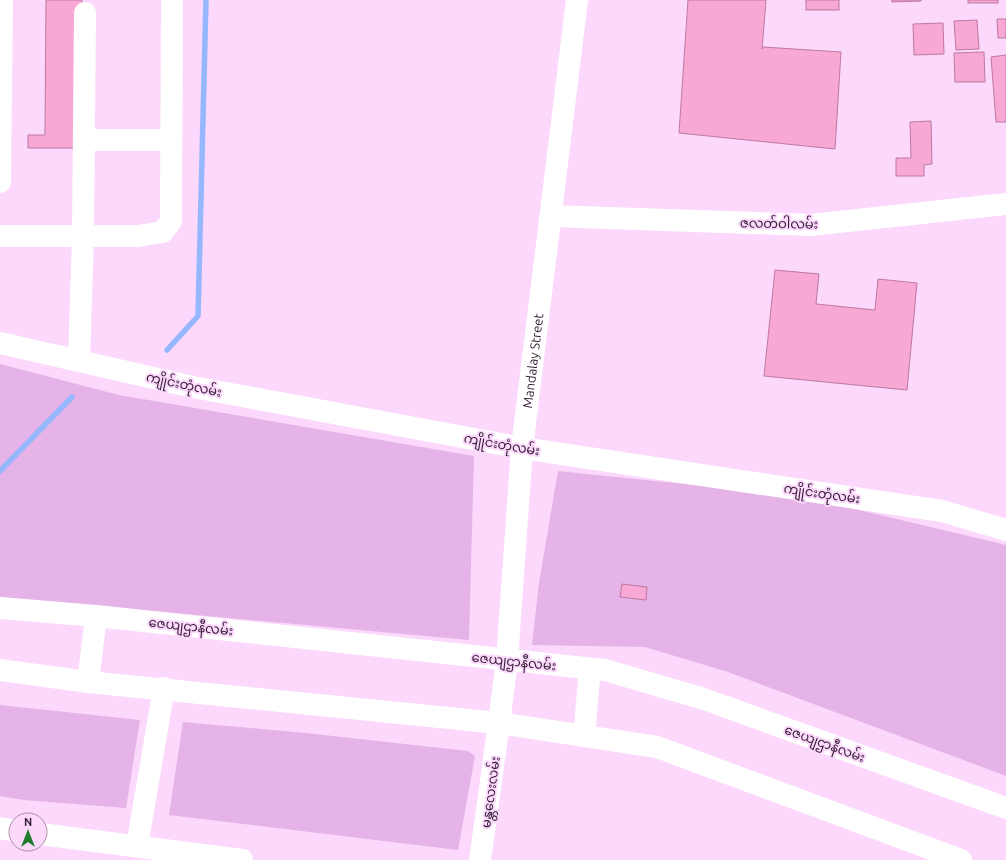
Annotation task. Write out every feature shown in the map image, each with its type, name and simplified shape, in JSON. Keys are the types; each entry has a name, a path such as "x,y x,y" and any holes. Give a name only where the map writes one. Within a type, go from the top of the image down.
{"street":[{"path":"0,182 2,0"},
{"path":"0,236 138,236 163,232 171,221 172,0"},
{"name":"Mandalay Street","path":"499,723 507,660 522,448 577,0"},
{"path":"79,361 83,236 86,13"},
{"path":"84,140 171,140"},
{"name":"ဇလတ်ဝါလမ်း","path":"551,216 811,225 1006,204"},
{"name":"ကျိုင်းတုံလမ်း","path":"0,343 193,387 522,448 942,511 1006,530"},
{"name":"ဇေယျဌာနီလမ်း","path":"0,608 96,616 605,670 704,699 1006,808"},
{"path":"88,682 96,616"},
{"path":"584,736 590,669"},
{"path":"0,670 88,682 164,688 499,723 657,747 961,860"},
{"path":"137,846 164,688"},
{"name":"မန္တလေးလမ်း","path":"480,860 499,723"},
{"path":"48,835 242,860"}],"shaded area":[{"path":"0,364 119,395 474,456 469,640 0,597"},
{"path":"558,471 800,496 1006,545 1006,776 728,672 645,647 532,645 539,583"},
{"path":"0,705 140,720 126,808 24,800 0,796"},
{"path":"183,722 306,733 468,751 475,756 458,850 169,815"}],"building":[{"path":"46,0 82,0 81,148 28,148 28,135 45,135"},
{"path":"688,0 766,0 762,49 763,47 841,52 835,149 679,133"},
{"path":"806,0 839,0 839,10 806,10"},
{"path":"892,0 921,0 921,1 892,2"},
{"path":"968,0 998,0 998,3 968,3"},
{"path":"997,19 1006,19 1006,38 998,38"},
{"path":"977,20 979,49 956,50 954,21"},
{"path":"943,23 944,54 914,55 913,24"},
{"path":"984,52 985,82 955,82 954,53"},
{"path":"1006,55 1006,122 996,122 991,57"},
{"path":"931,121 932,164 924,165 924,176 896,176 896,158 911,158 910,122"},
{"path":"775,270 819,274 816,304 875,310 878,279 917,283 907,390 764,376"},
{"path":"622,584 647,587 646,600 620,597"}],"waterway":[{"path":"167,350 198,316 206,0"},
{"path":"0,471 72,397"}]}
